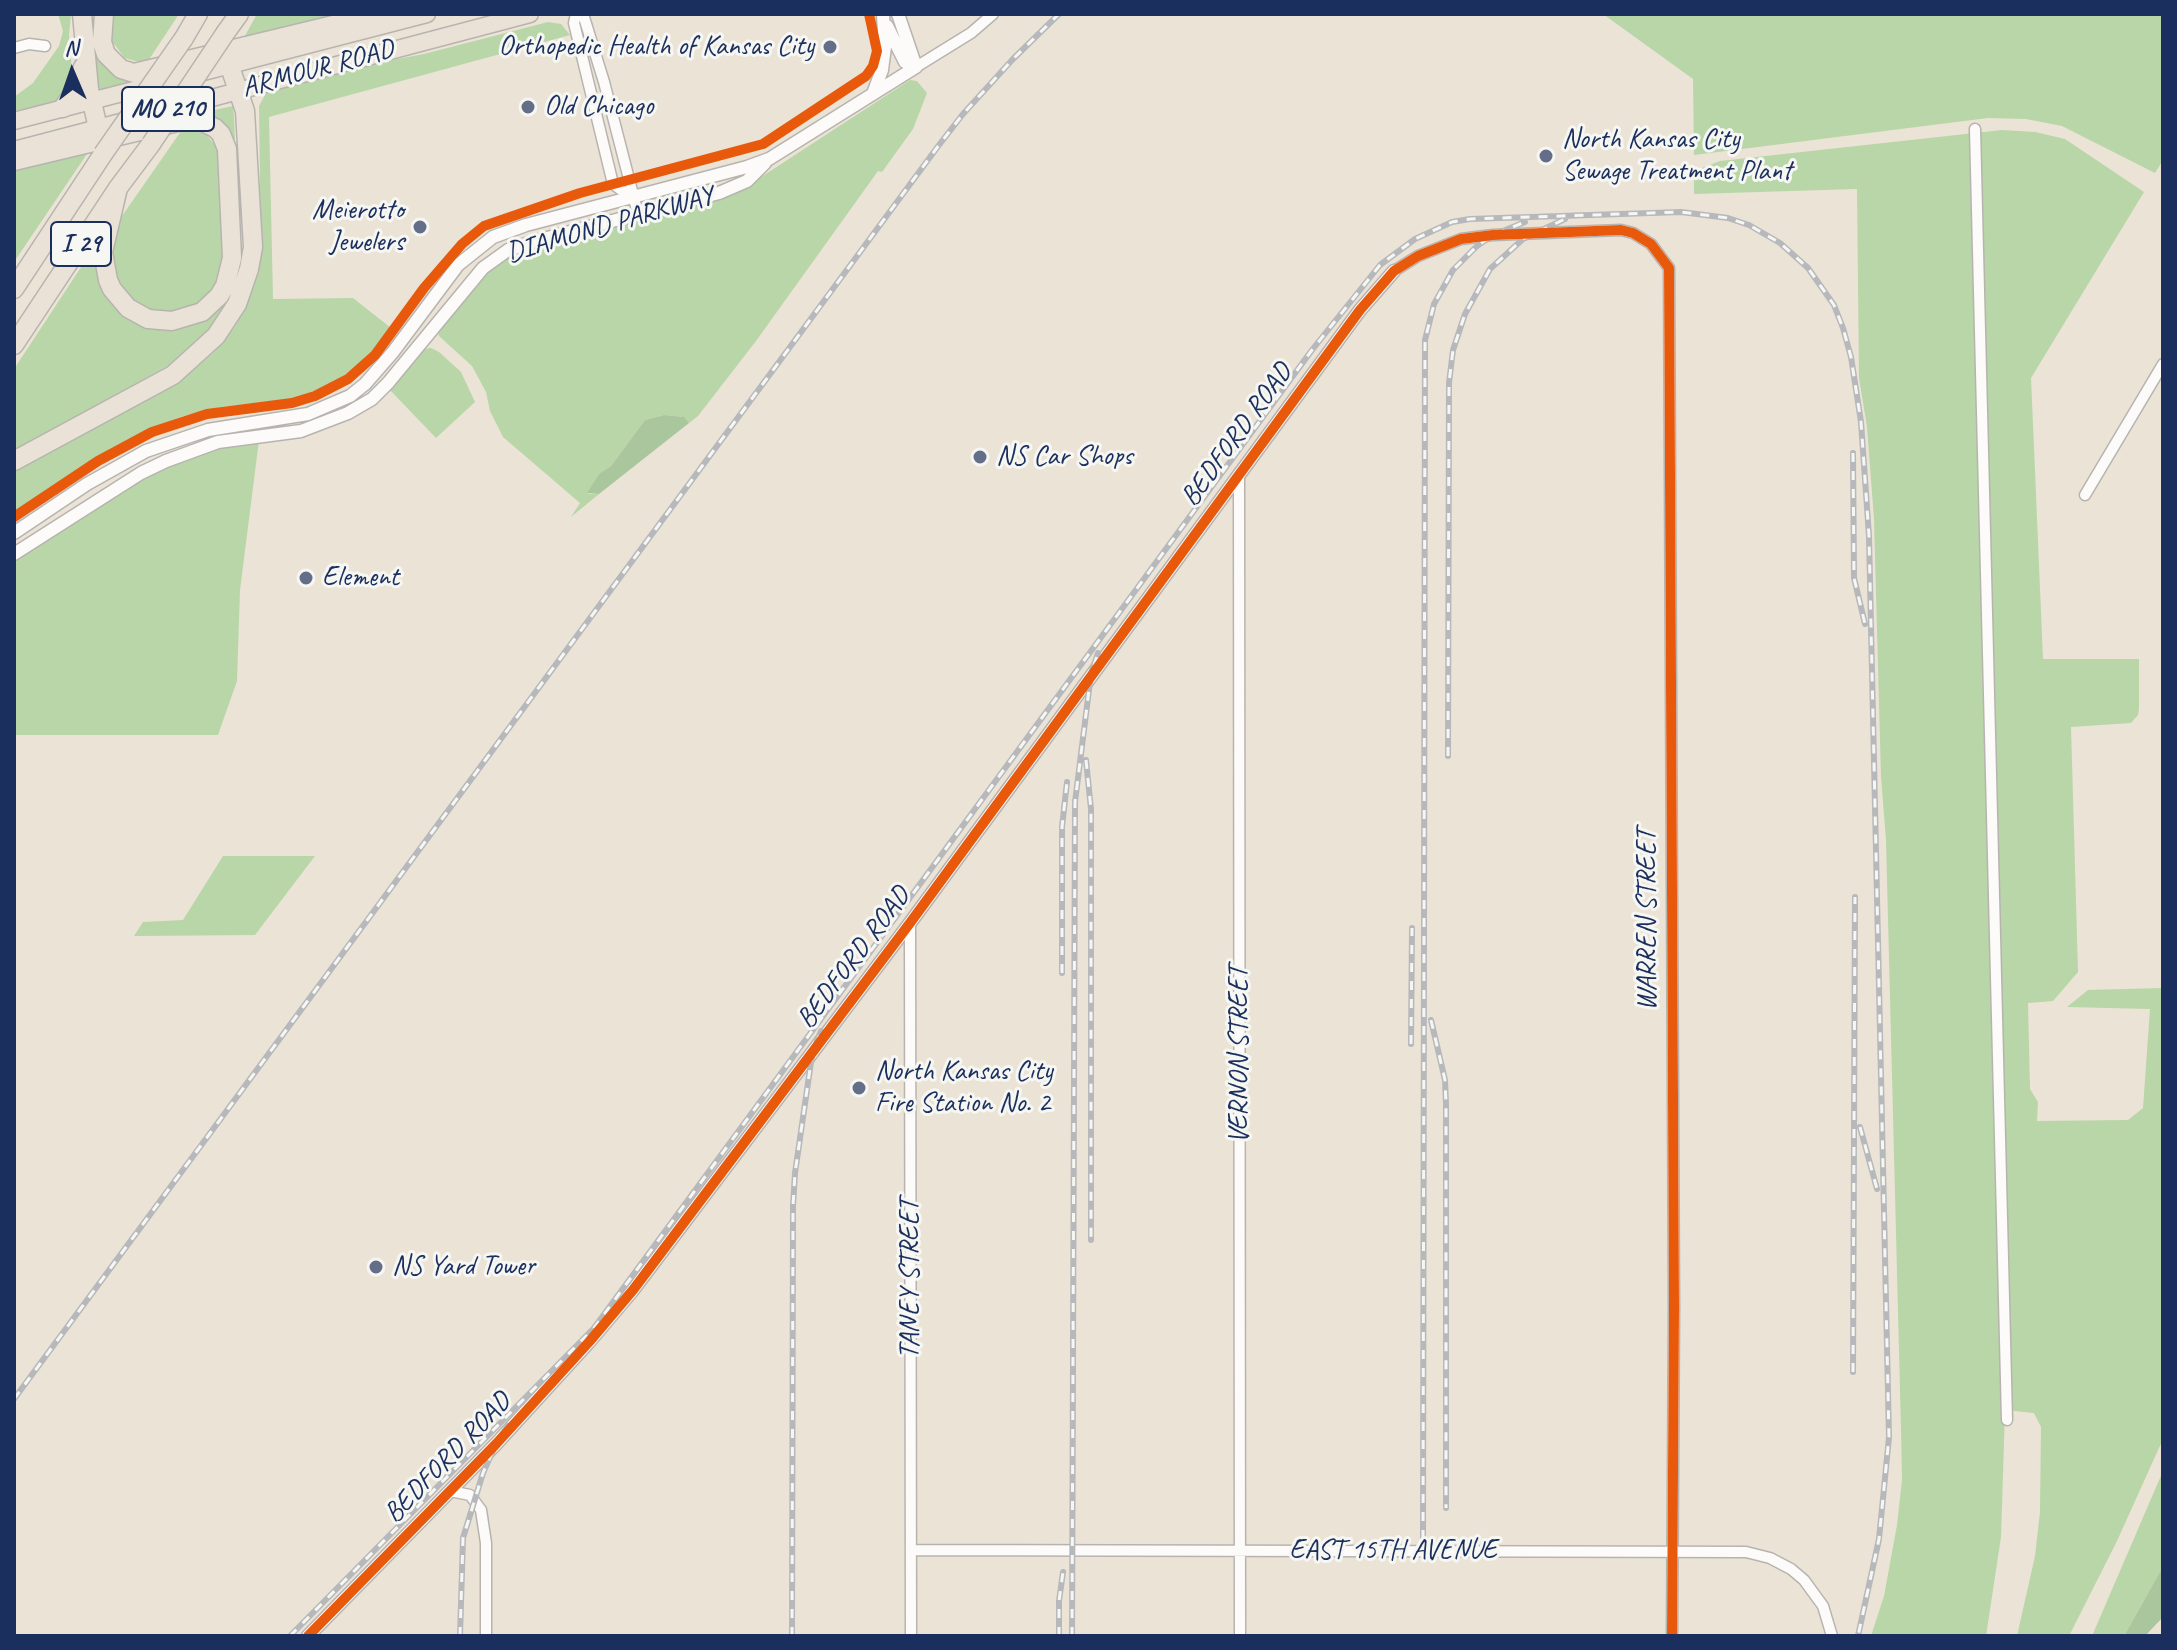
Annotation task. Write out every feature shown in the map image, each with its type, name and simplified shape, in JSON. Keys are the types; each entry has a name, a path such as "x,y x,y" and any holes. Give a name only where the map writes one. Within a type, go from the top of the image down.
{"highway":[{"path":"82,14 85,60 98,128"},
{"path":"104,14 102,42 106,54 115,65 134,73 379,14"},
{"name":"I 29","path":"14,289 198,14"},
{"name":"I 29","path":"14,345 239,14"},
{"path":"63,108 78,86 85,60"},
{"path":"14,461 173,375 216,336 237,304 253,247 245,111 229,64"},
{"path":"14,161 186,120 203,122 215,128 227,149 232,258 225,286 202,312 172,321 148,319 128,308 112,289 103,252 118,188"}],"main road":[{"name":"ARMOUR ROAD","path":"14,121 427,14"},
{"name":"ARMOUR ROAD","path":"14,150 530,14"}],"street":[{"path":"576,14 574,23 613,184 632,198"},
{"path":"583,14 638,214"},
{"path":"898,14 916,67"},
{"name":"DIAMOND PARKWAY","path":"14,554 141,473 166,461 218,442 301,431 348,413 372,399 388,383 492,260 508,250 730,189 747,181 769,159 971,33 993,14"},
{"path":"882,15 905,62 916,67"},
{"path":"874,91 882,70 885,47 882,15"},
{"path":"14,48 29,44 45,46"},
{"path":"1975,129 2007,1420"},
{"name":"DIAMOND PARKWAY","path":"14,533 99,477 157,447 221,427 297,417 350,396 377,371 458,265 493,237 526,225 769,159"},
{"name":"WARREN STREET","path":"1394,271 1439,246 1461,239 1621,230 1651,244 1669,268 1672,1636"},
{"name":"BEDFORD ROAD","path":"308,1636 558,1377 633,1290 910,923 1360,310 1394,271"},
{"path":"2085,495 2163,364"},
{"name":"VERNON STREET","path":"1239,473 1240,1636"},
{"name":"TANEY STREET","path":"910,923 911,1636"},
{"path":"450,1491 470,1495 481,1510 486,1543 486,1636"},
{"name":"EAST 15TH AVENUE","path":"911,1550 1746,1552 1785,1565 1804,1580 1823,1606 1832,1636"}],"green space":[{"path":"58,14 71,14 69,35 73,83 58,102 14,111 14,97 33,83 59,46 63,31"},
{"path":"110,14 179,14 146,64 125,58 111,44"},
{"path":"257,14 362,14 241,43"},
{"path":"1603,14 2163,14 2163,160 2155,173 2062,126 2026,119 1988,118 1694,155 1693,79"},
{"path":"548,22 561,24 570,35 269,117 273,299 353,298 391,328 363,362 335,383 309,394 287,400 221,407 150,429 110,449 14,512 14,467 189,374 214,352 234,328 248,302 261,257 259,106 270,89"},
{"path":"94,44 136,82 97,91"},
{"path":"910,80 917,81 927,93 913,129 882,172 878,171 698,416 689,423 683,417 664,415 645,420 611,466 600,473 588,494 599,494 571,517 580,503 503,437 490,411 486,392 472,366 439,336 438,331 483,270 506,253 755,181"},
{"path":"233,106 235,140 208,116 210,111"},
{"path":"184,127 206,134 219,150 225,258 222,276 207,299 179,312 159,313 133,301 120,287 112,253 113,240 122,216"},
{"path":"2002,130 2035,132 2065,139 2144,192 2031,378 2043,659 2139,659 2139,708 2138,715 2131,723 2071,727 2078,972 2053,1001 2028,1003 2030,1089 2038,1102 2037,1121 2128,1120 2143,1108 2150,1009 2067,1007 2088,990 2163,988 2163,1439 2117,1541 2069,1636 2017,1636 2035,1556 2040,1512 2041,1427 2034,1413 2005,1410 2001,1537 1986,1636 1871,1636 1884,1596 1902,1480 1886,840 1881,777 1874,519 1867,427 1859,378 1857,189 1694,194 1694,171 1720,161"},
{"path":"89,151 14,262 14,166"},
{"path":"95,246 135,319 223,301 229,306 212,328 180,359 14,451 14,369"},
{"path":"431,348 461,372 475,402 436,438 389,389 423,349"},
{"path":"664,415 684,417 689,423 599,494 587,493 645,420"},
{"path":"259,440 240,590 237,681 218,735 14,735 14,558 139,476 196,452"},
{"path":"223,856 315,856 255,935 134,936 143,922 183,920"},
{"path":"2163,1471 2161,1570 2124,1636 2092,1636"},
{"path":"2163,1558 2163,1617 2145,1636 2124,1636 2161,1570"}],"railway":[{"path":"14,1399 939,145 1013,59 1059,14"},
{"path":"290,1636 594,1328 1312,350 1380,265 1415,239 1452,222 1681,212 1728,218 1749,225 1780,243 1808,268 1834,305 1843,328 1851,357 1861,422 1869,536 1889,1437 1879,1539 1858,1636"},
{"path":"1448,756 1449,383 1453,350 1465,314 1490,269 1523,239 1565,219"},
{"path":"1423,1539 1425,340 1434,304 1453,270 1493,235 1525,222"},
{"path":"1853,453 1854,578 1865,624"},
{"path":"1072,1636 1075,802 1091,674 1098,653"},
{"path":"1086,760 1091,809 1091,1240"},
{"path":"1062,973 1062,827 1067,782"},
{"path":"1853,1372 1855,897"},
{"path":"1411,1044 1412,928"},
{"path":"1431,1020 1445,1080 1446,1104 1446,1508"},
{"path":"792,1636 793,1206 812,1055 821,1031"},
{"path":"1860,1127 1877,1189"},
{"path":"460,1636 463,1538 483,1473 508,1426"},
{"path":"1059,1636 1063,1572"}],"cycle path":[{"path":"14,517 98,461 152,432 207,414 292,403 315,396 348,379 375,355 424,288 462,244 484,226 580,193 763,144 866,76 877,51 869,14"},
{"path":"308,1636 496,1444 633,1290 910,923 1360,310 1394,271 1418,256 1461,239 1621,230 1651,244 1669,268 1674,1307 1672,1636"}],"place":[{"name":"Orthopedic Health of Kansas City","path":"830,47"},
{"name":"Old Chicago","path":"528,107"},
{"name":"North Kansas City Sewage Treatment Plant","path":"1546,156"},
{"name":"Meierotto Jewelers","path":"420,227"},
{"name":"NS Car Shops","path":"980,457"},
{"name":"Element","path":"306,578"},
{"name":"North Kansas City Fire Station No. 2","path":"859,1088"},
{"name":"NS Yard Tower","path":"376,1267"}]}
